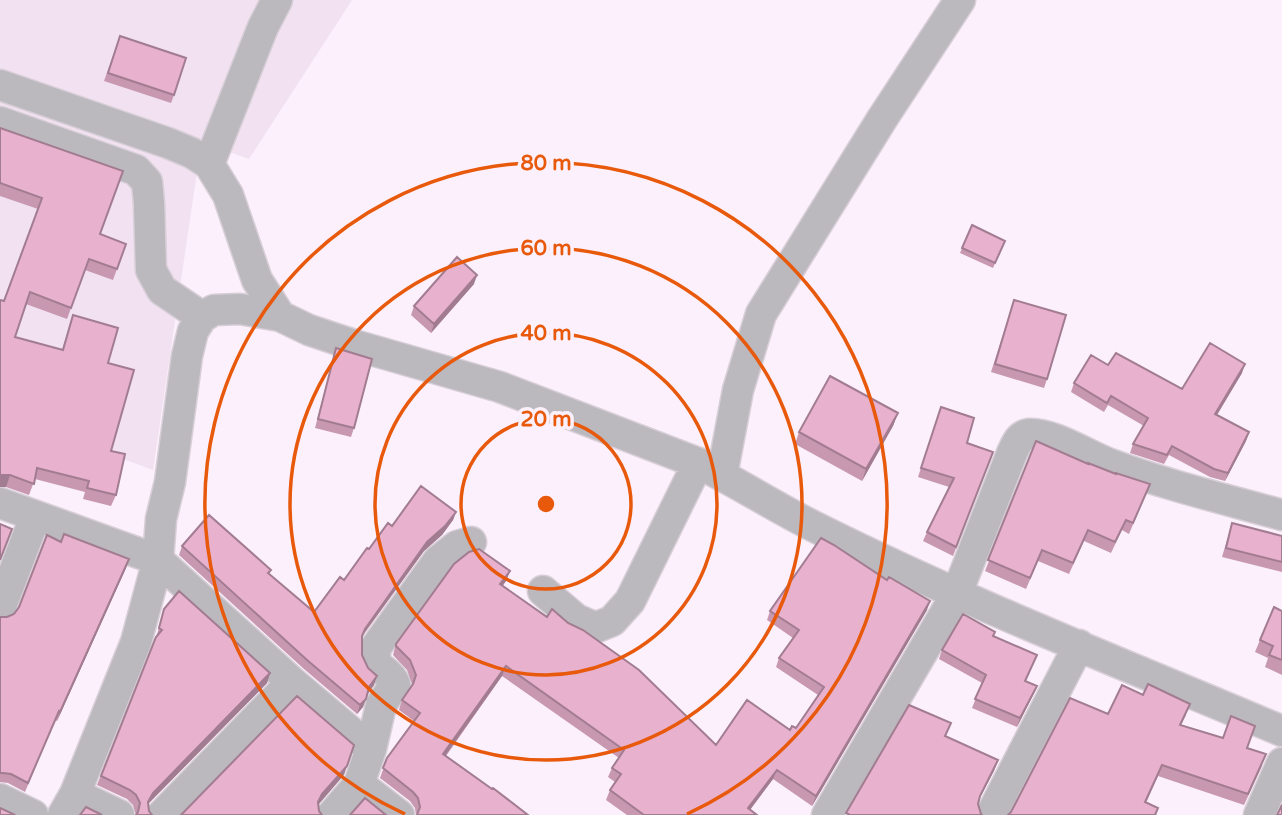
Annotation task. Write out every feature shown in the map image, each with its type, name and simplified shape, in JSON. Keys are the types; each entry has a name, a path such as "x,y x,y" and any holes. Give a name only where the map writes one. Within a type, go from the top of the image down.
{"street":[{"path":"209,164 263,27 277,0"},
{"path":"543,591 576,619 597,627 612,621 631,600 710,469 761,314 882,119 960,0"},
{"path":"0,85 168,143 209,164 228,195 257,280 280,316"},
{"path":"0,121 136,170 147,182 151,270 162,289 202,317"},
{"path":"119,815 69,805 136,642 158,560 161,519 170,482 187,356 193,331 202,317 214,310 240,309 280,316 309,330 354,345 500,387 710,469 814,526 957,593 1282,731"},
{"path":"827,815 957,593 1012,453 1019,439 1025,435 1046,436 1109,463 1282,515"},
{"path":"0,503 158,560 292,682 372,750"},
{"path":"0,609 35,517"},
{"path":"332,815 359,784 372,750 381,705 395,684 376,664 376,647 438,561 457,546 471,542"},
{"path":"991,815 1079,645"},
{"path":"162,815 292,682"},
{"path":"1259,815 1282,763"},
{"path":"359,784 399,815"},
{"path":"0,799 33,815"}],"shaded area":[{"path":"0,0 352,0 249,159 0,70"},
{"path":"0,94 198,165 153,470 0,414"}],"building":[{"path":"120,36 186,58 174,95 108,73"},
{"path":"0,128 123,171 100,234 126,244 117,269 89,259 71,308 30,292 15,337 63,350 73,315 118,328 108,363 134,370 111,451 125,454 116,495 87,488 89,481 37,468 34,484 10,475 0,475 0,300 4,301 42,198 0,183"},
{"path":"972,225 1005,241 995,263 962,248"},
{"path":"457,257 477,275 434,324 414,306"},
{"path":"1014,300 1066,315 1047,379 995,364"},
{"path":"1210,343 1245,364 1215,414 1249,432 1228,473 1214,469 1172,446 1167,455 1133,444 1148,418 1111,396 1107,403 1074,383 1091,355 1108,365 1116,353 1182,389"},
{"path":"336,348 372,359 354,428 318,419"},
{"path":"830,376 898,413 866,469 799,432"},
{"path":"941,407 974,418 967,443 993,452 956,547 927,532 954,478 921,468"},
{"path":"1036,441 1088,464 1150,484 1133,523 1126,520 1115,542 1088,530 1073,563 1042,550 1030,578 988,560"},
{"path":"421,486 456,512 427,542 365,629 362,636 362,655 368,668 377,676 369,687 366,699 360,705 182,546 209,515 271,570 268,573 314,612 340,577 344,580 388,523 392,526"},
{"path":"1232,523 1282,536 1282,562 1226,548"},
{"path":"0,524 12,529 0,560"},
{"path":"64,534 129,559 28,783 11,774 0,773 0,617 14,614 19,607 47,535 61,542"},
{"path":"821,538 887,580 889,577 930,601 816,796 777,770 748,808 757,815 644,815 610,790 621,774 612,768 624,750 506,666 443,754 528,815 417,815 420,807 418,798 383,768 387,758 420,713 402,700 416,675 410,660 396,644 454,564 469,552 479,549 510,571 500,584 547,617 552,609 568,623 583,630 639,670 716,745 747,700 790,730 792,726 796,728 824,687 779,658 799,630 770,611"},
{"path":"179,591 270,673 153,793 148,802 152,815 136,815 140,803 136,795 101,776 156,637 162,630 159,628 164,609"},
{"path":"1274,607 1282,611 1282,660 1269,655 1273,646 1260,640"},
{"path":"963,614 995,632 993,636 1037,655 1025,681 1037,686 1020,718 975,699 986,675 942,650"},
{"path":"1148,684 1190,704 1180,725 1223,738 1231,716 1255,726 1247,748 1266,754 1248,794 1162,765 1145,802 1158,808 1155,815 1008,815 1070,698 1108,714 1122,685 1143,695"},
{"path":"297,696 354,745 347,766 318,802 322,815 181,815"},
{"path":"909,705 951,723 945,736 998,760 980,796 978,804 982,815 846,813"},
{"path":"365,798 386,815 350,815"},
{"path":"86,807 102,815 80,815"},
{"path":"0,808 15,815 0,815"}]}
